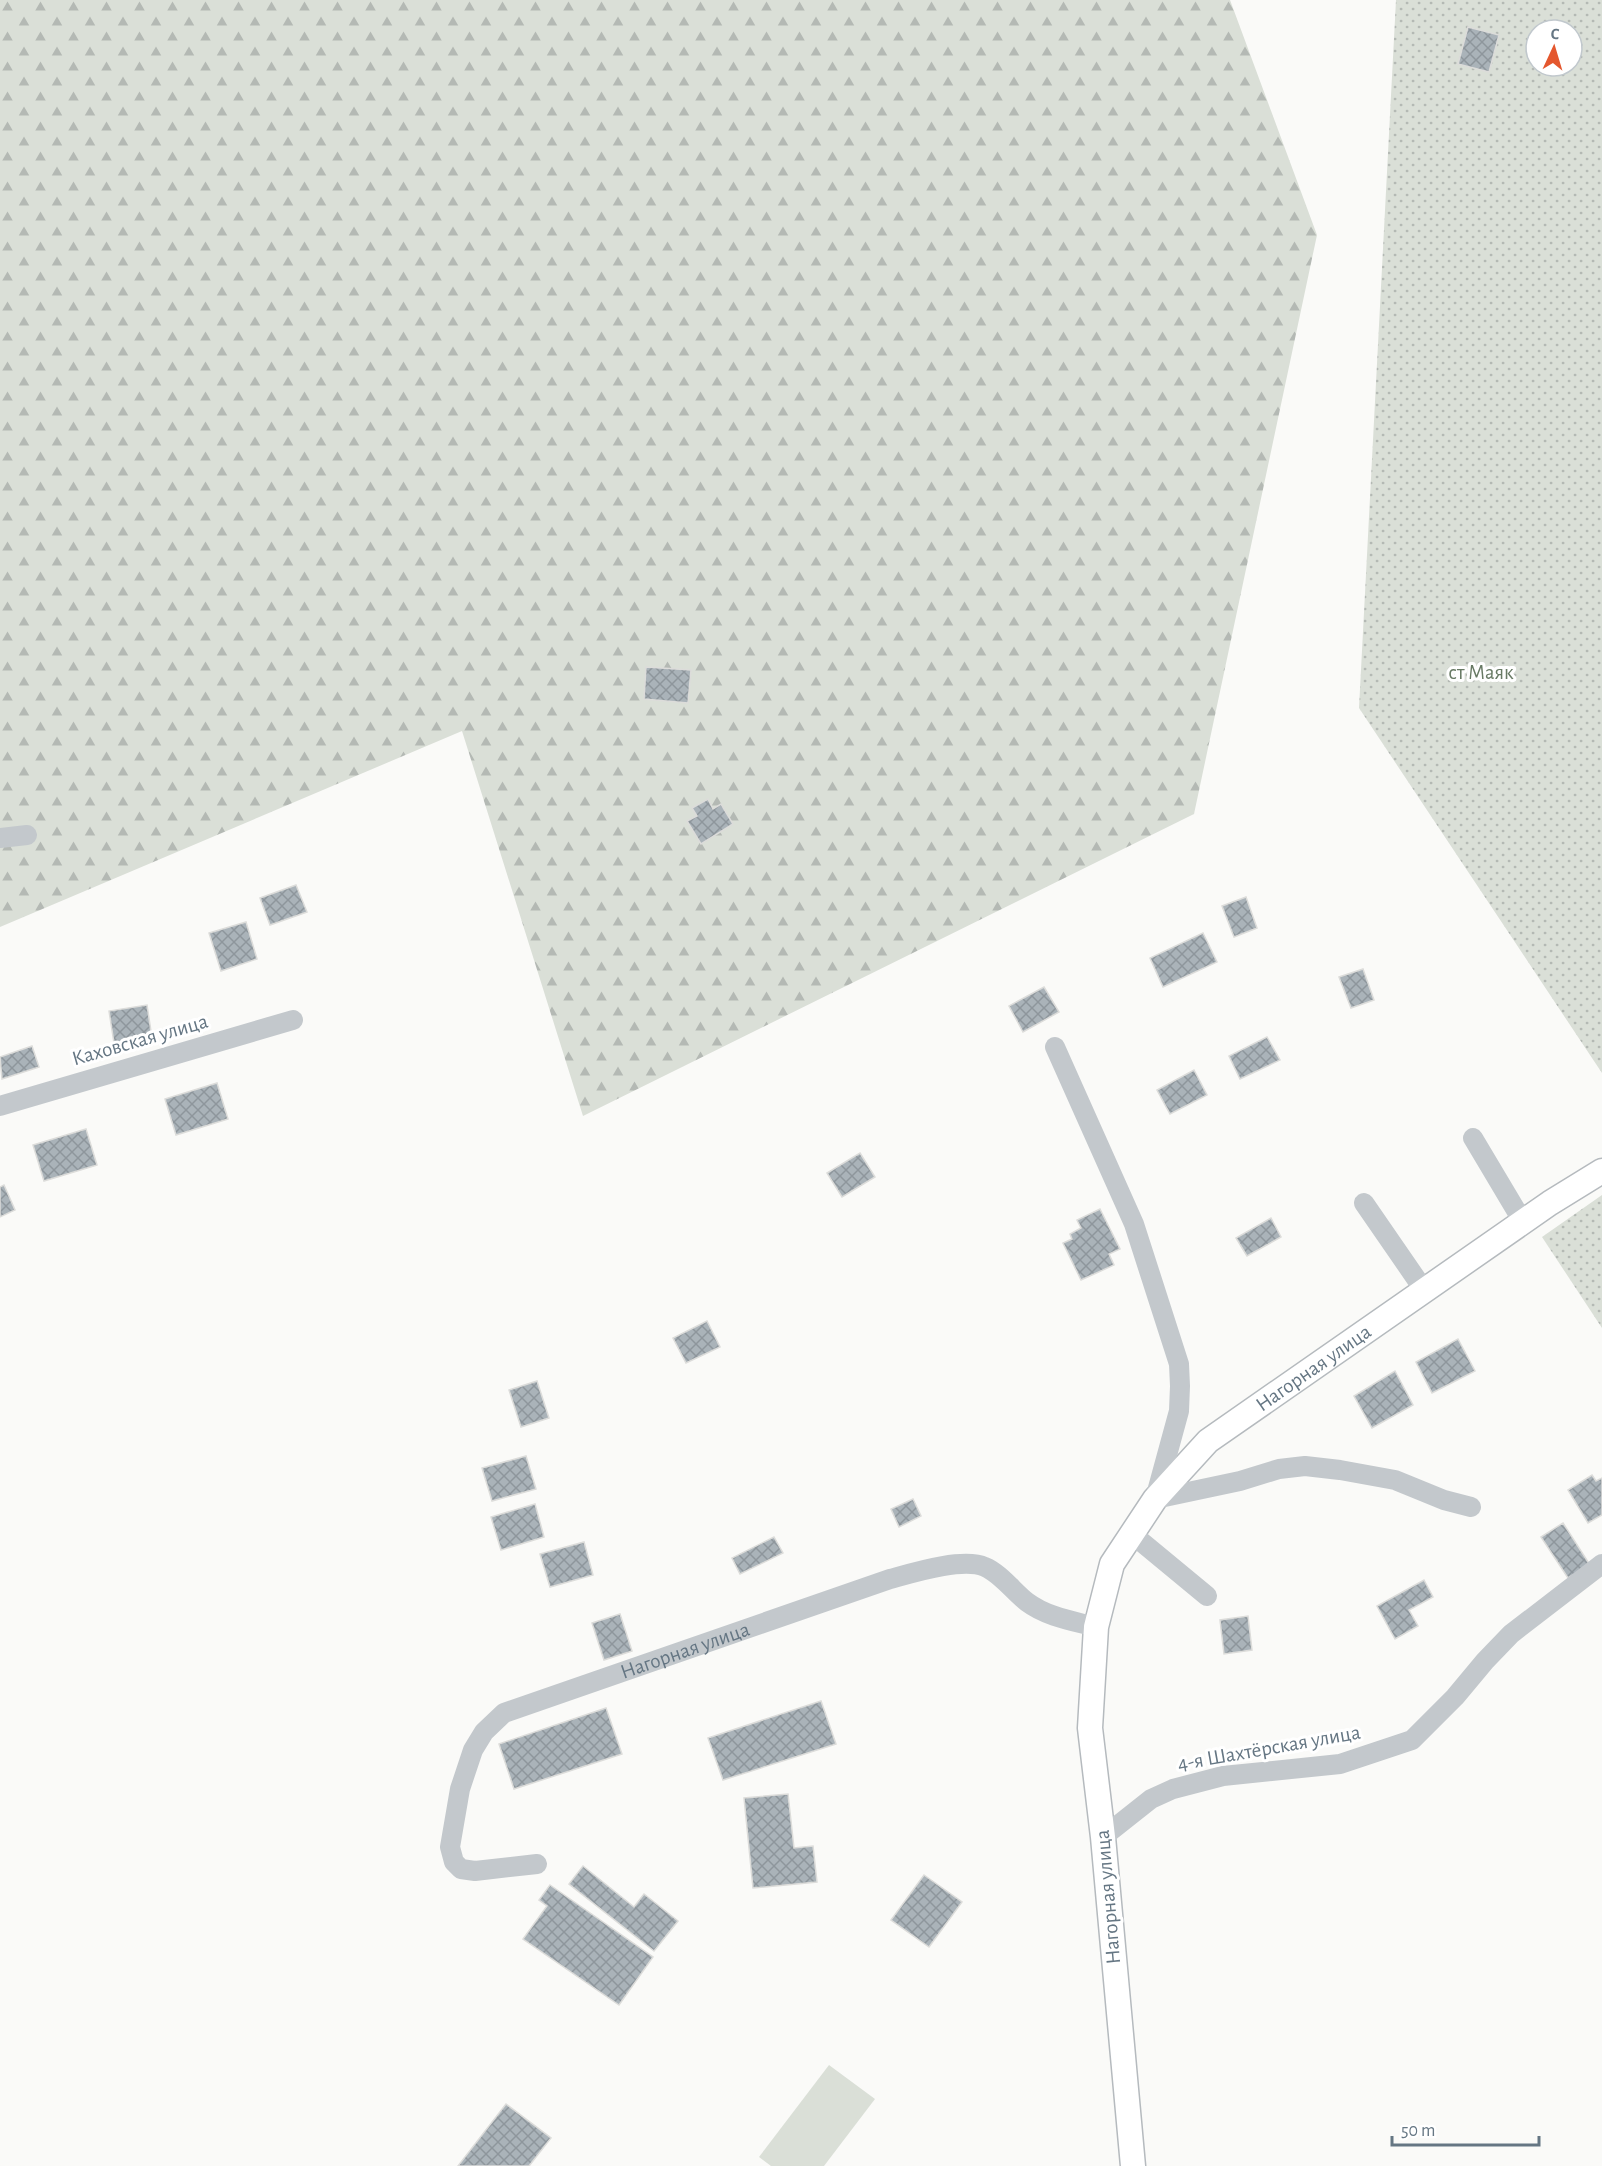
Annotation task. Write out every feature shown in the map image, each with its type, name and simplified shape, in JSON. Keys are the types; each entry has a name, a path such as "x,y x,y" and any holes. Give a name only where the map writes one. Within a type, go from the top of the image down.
{"main road":[{"name":"Нагорная улица","path":"1133,2166 1103,1837 1090,1728 1096,1627 1112,1564 1155,1499 1208,1441 1523,1222 1602,1171"}],"street":[{"path":"0,838 27,835"},
{"name":"Каховская улица","path":"0,1106 293,1020"},
{"path":"1055,1047 1134,1224 1179,1364 1179,1411 1155,1499 1240,1482 1279,1469 1305,1466 1395,1480 1444,1500 1471,1507"},
{"path":"1473,1138 1523,1222"},
{"path":"1364,1203 1424,1290"},
{"path":"1132,1534 1208,1596"},
{"name":"Нагорная улица","path":"537,1864 475,1870 461,1869 454,1862 450,1847 460,1789 473,1750 484,1732 504,1713 890,1579 935,1567 974,1564 985,1566 1038,1609 1048,1614 1096,1627"},
{"name":"4-я Шахтёрская улица","path":"1103,1837 1150,1799 1173,1789 1224,1776 1340,1764 1412,1740 1455,1697 1511,1634 1602,1564"}],"green space":[{"path":"0,0 1230,0 1317,235 1194,814 583,1116 462,731 0,927"},
{"name":"ст Маяк","path":"1396,0 1602,0 1602,1073 1359,708"},
{"path":"1602,1195 1602,1328 1542,1237"},
{"path":"829,2065 875,2099 824,2166 771,2166 759,2157"}],"building":[{"path":"1468,27 1499,35 1489,72 1458,64"},
{"path":"646,667 691,670 688,703 644,699"},
{"path":"708,799 713,809 721,804 733,824 701,844 687,821 697,816 692,808"},
{"path":"296,885 307,912 270,925 260,898"},
{"path":"1246,897 1257,928 1234,937 1222,906"},
{"path":"246,922 257,959 221,971 209,933"},
{"path":"1203,933 1217,962 1163,987 1150,958"},
{"path":"1363,969 1374,1000 1351,1008 1339,977"},
{"path":"1044,987 1059,1012 1023,1032 1009,1006"},
{"path":"147,1005 152,1038 114,1043 109,1011"},
{"path":"1267,1037 1280,1060 1240,1079 1229,1056"},
{"path":"32,1046 39,1067 2,1079 0,1057"},
{"path":"1194,1070 1207,1095 1170,1114 1157,1090"},
{"path":"217,1083 228,1119 176,1135 165,1099"},
{"path":"86,1129 97,1165 44,1181 33,1145"},
{"path":"860,1153 875,1177 842,1197 827,1173"},
{"path":"4,1185 15,1210 0,1217 0,1187"},
{"path":"1100,1209 1120,1249 1109,1254 1114,1265 1081,1280 1063,1243 1072,1239 1070,1234 1081,1228 1077,1220"},
{"path":"1271,1218 1281,1237 1247,1256 1236,1238"},
{"path":"707,1321 720,1347 686,1363 673,1338"},
{"path":"1458,1339 1475,1371 1432,1393 1416,1362"},
{"path":"1395,1371 1413,1405 1372,1428 1354,1396"},
{"path":"537,1381 549,1418 521,1427 509,1390"},
{"path":"526,1456 536,1489 492,1501 482,1468"},
{"path":"1592,1475 1596,1481 1602,1478 1602,1515 1588,1523 1568,1490"},
{"path":"913,1499 921,1516 899,1527 891,1509"},
{"path":"535,1504 544,1537 501,1550 491,1517"},
{"path":"1563,1523 1590,1565 1568,1578 1541,1537"},
{"path":"774,1537 783,1553 740,1574 732,1558"},
{"path":"584,1542 593,1575 550,1587 540,1554"},
{"path":"1424,1580 1433,1597 1409,1610 1418,1626 1395,1639 1377,1606"},
{"path":"620,1614 632,1651 604,1660 592,1623"},
{"path":"1248,1616 1252,1650 1224,1654 1220,1620"},
{"path":"821,1701 836,1744 723,1780 708,1738"},
{"path":"606,1708 622,1754 514,1789 499,1744"},
{"path":"788,1794 794,1848 813,1846 817,1882 753,1888 744,1798"},
{"path":"583,1866 634,1907 644,1894 678,1921 654,1951 569,1884"},
{"path":"924,1875 962,1902 929,1947 891,1920"},
{"path":"550,1885 653,1957 619,2005 523,1939 547,1906 539,1900"},
{"path":"506,2104 551,2138 529,2166 458,2166"}]}
